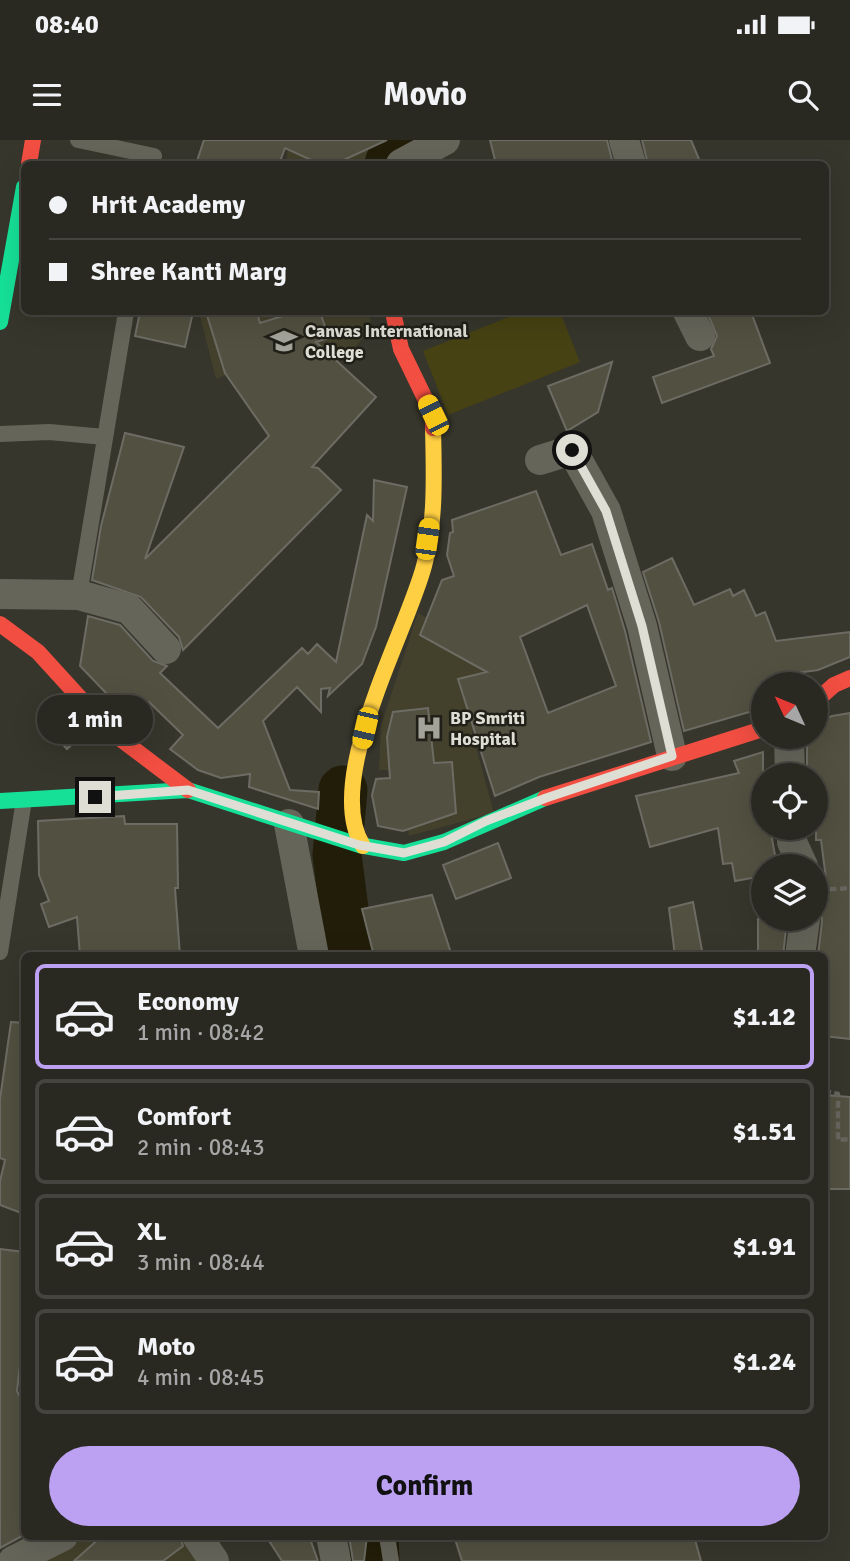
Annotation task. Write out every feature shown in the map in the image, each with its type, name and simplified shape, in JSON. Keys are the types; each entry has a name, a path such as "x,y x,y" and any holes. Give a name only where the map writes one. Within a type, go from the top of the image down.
{"main road":[{"path":"30,161 33,140"},
{"path":"0,323 21,204"},
{"path":"361,846 350,794 377,685 424,566 435,486 433,415 401,349 394,315"},
{"path":"0,624 38,652 110,731 188,790 361,846 404,853 444,842 534,802 751,733"},
{"path":"828,690 850,678"},
{"path":"0,801 188,790"}],"street":[{"path":"407,161 446,140"},
{"path":"624,140 630,161"},
{"path":"540,460 572,450 606,511 642,626 672,756"},
{"path":"0,593 79,595 129,609 166,649"},
{"path":"289,824 313,952"},
{"path":"801,952 803,931"},
{"path":"13,1561 54,1540"},
{"path":"200,1540 214,1561"},
{"path":"332,1540 337,1561"}],"lane":[{"path":"78,140 154,153"},
{"path":"79,595 125,315"},
{"path":"0,434 49,432 105,437"},
{"path":"0,952 24,800"},
{"path":"388,1540 391,1561"}],"path":[{"path":"828,889 850,888"},
{"path":"828,1092 838,1094 838,1140 850,1139"}],"shaded area":[{"path":"374,144 369,161 286,161 288,149"},
{"name":"Canvas International College","path":"200,315 370,315 372,329 345,357 292,379 255,362 216,379"},
{"path":"513,315 561,315 580,362 448,415 423,351"},
{"name":"BP Smriti Hospital","path":"418,613 462,638 494,670 507,708 472,732 494,813 409,836 401,770 379,770 381,725"},
{"path":"71,1540 186,1540 200,1561 30,1561"}],"building":[{"path":"204,140 387,140 342,161 313,161 285,148 280,161 197,161"},
{"path":"490,140 607,140 612,161 495,161"},
{"path":"642,140 691,140 700,161 647,161"},
{"path":"139,315 192,315 185,347 135,336"},
{"path":"207,315 258,315 260,323 286,315 321,315 329,338 316,342 376,397 312,467 318,468 341,490 183,650 179,637 141,597 92,580 101,526 125,433 184,447 145,559 269,436 225,373"},
{"path":"708,315 752,315 770,363 662,403 653,377 714,356 711,349 717,336"},
{"path":"612,362 598,412 567,431 548,386"},
{"path":"374,480 407,487 376,627 362,664 328,696 330,688 321,689 321,712 297,687 263,721 290,790 319,792 318,809 249,787 250,774 221,778 198,770 170,749 183,735 149,702 132,720 80,666 88,616 120,625 153,661 167,666 160,673 218,728 302,648 308,654 317,644 336,662 367,515 373,521"},
{"path":"536,491 561,555 592,544 608,590 612,588 625,631 651,742 539,777 495,796 458,679 487,672 420,635 442,580 454,576 447,555 450,533 453,532 452,520","holes":["587,605 616,686 548,713 520,637"]},
{"path":"672,558 694,605 730,589 733,596 744,590 756,616 765,612 776,641 850,632 850,657 818,670 751,672 751,711 684,731 659,622 643,572"},
{"path":"428,708 434,763 452,762 456,813 403,831 378,826 372,795 376,779 390,778 387,737 393,712"},
{"path":"63,712 83,734 67,749 47,727"},
{"path":"850,713 850,1039 828,1036 828,952 818,952 821,931 828,931 828,854 823,854 821,840 828,840 828,763 807,763 807,749 828,749 828,718"},
{"path":"763,752 763,763 751,763 751,840 772,840 775,854 751,854 751,878 735,881 732,863 723,864 718,828 650,847 636,796 739,773 734,761"},
{"path":"124,816 125,824 177,824 178,888 175,888 180,952 80,952 77,917 49,927 41,904 49,901 39,875 38,821"},
{"path":"498,843 511,878 456,899 443,865"},
{"path":"432,895 451,952 373,952 362,909"},
{"path":"693,902 702,952 674,952 669,908"},
{"path":"758,931 786,931 783,952 758,952"},
{"path":"11,1022 21,1023 21,1213 0,1205 0,1181 5,1160 0,1158 0,1099"},
{"path":"828,1095 850,1097 850,1189 828,1189"},
{"path":"0,1249 21,1252 21,1357 17,1391 21,1399 21,1537 0,1548"},
{"path":"98,1540 181,1540 183,1546 163,1561 74,1561"},
{"path":"269,1540 310,1540 318,1561 282,1561"},
{"path":"350,1540 367,1540 364,1561 353,1561"},
{"path":"455,1540 695,1540 701,1561 462,1561"}],"waterway":[{"path":"390,161 395,148 415,140"},
{"path":"343,790 337,855 349,952"},
{"path":"374,1540 375,1561"}],"traffic: fast":[{"path":"0,322 21,204"},
{"path":"0,801 188,790 359,845 404,853 444,842 545,798"}],"traffic: slow":[{"path":"363,846 353,818 353,784 371,707 415,595 428,550 433,498 433,428"}],"traffic: jam":[{"path":"30,161 33,140"},
{"path":"394,315 401,349 433,415 433,428"},
{"path":"0,624 38,652 110,731 188,790"},
{"path":"828,690 850,678"},
{"path":"545,798 751,733"}],"place":[{"name":"Canvas International College","path":"284,341"},
{"name":"BP Smriti Hospital","path":"429,728"}],"route":[{"path":"95,797 188,790 228,806 359,845 404,853 444,842 486,821 546,798 672,756 642,626 606,511 572,450"}]}
